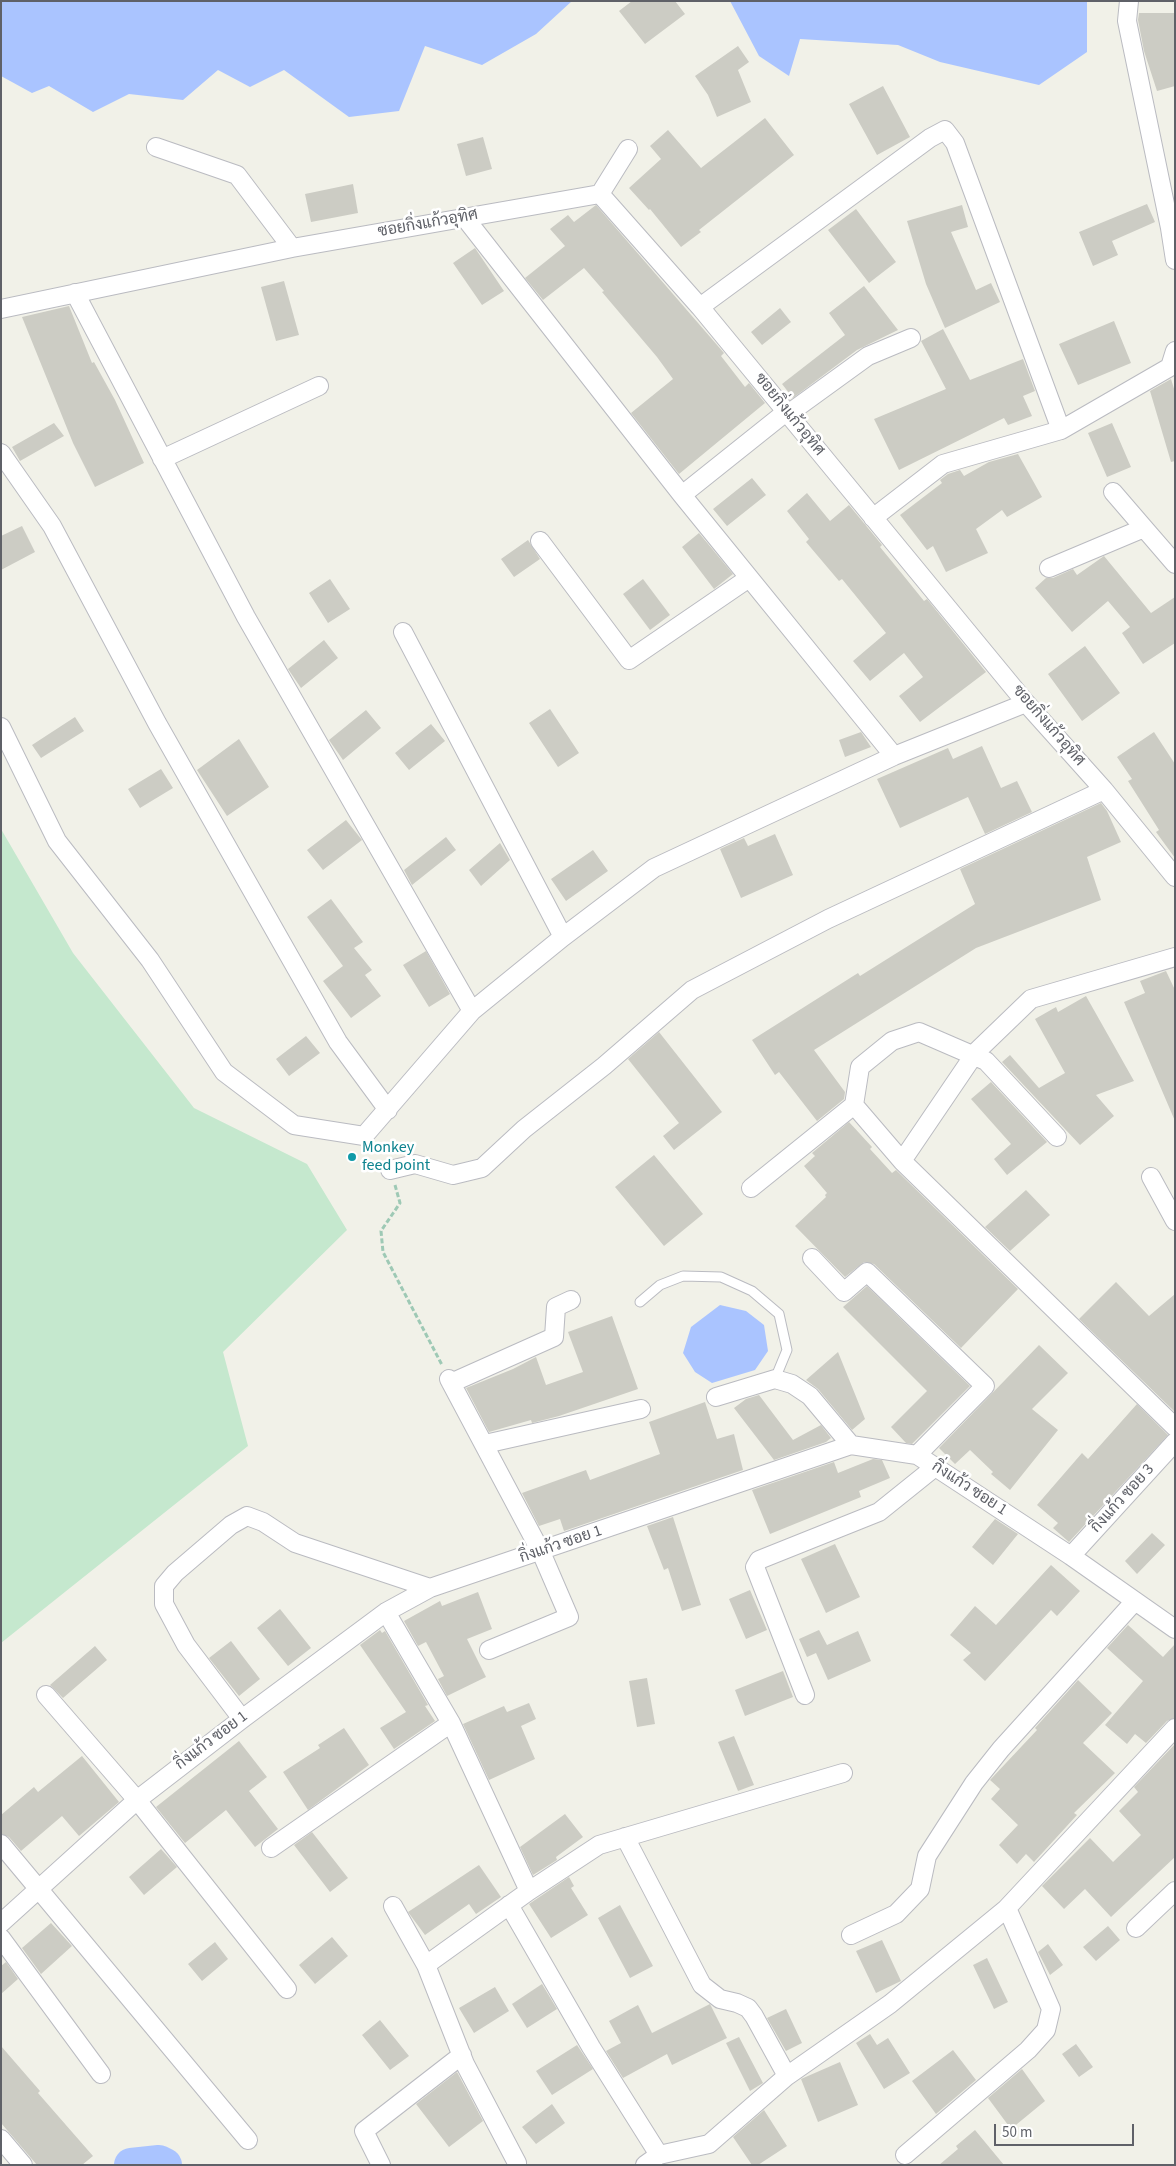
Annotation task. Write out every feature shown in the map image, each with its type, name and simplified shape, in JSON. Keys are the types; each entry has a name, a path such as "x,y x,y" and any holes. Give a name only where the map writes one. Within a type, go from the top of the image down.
{"street":[{"path":"1129,1 1127,22 1173,227 1175,260"},
{"path":"700,307 930,138 945,130 956,143 1061,430"},
{"path":"156,147 237,175 292,248"},
{"path":"600,194 628,149"},
{"name":"ซอยกิ่งแก้วอุทิศ","path":"1,309 292,248 600,194 700,307 1026,702 1104,790 1174,876"},
{"path":"465,218 682,495 894,756"},
{"path":"75,293 246,617 472,1011"},
{"path":"682,495 787,413 868,356 911,338"},
{"path":"873,518 943,464 1061,430 1170,367 1175,351"},
{"path":"162,459 319,386"},
{"path":"1,453 52,526 158,723 338,1042 388,1110"},
{"path":"1113,492 1175,564"},
{"path":"1049,568 1144,528"},
{"path":"540,541 629,660 749,578"},
{"path":"404,632 562,937"},
{"path":"1,727 57,841 150,960 224,1072 294,1125 364,1136 472,1011 562,937 654,868 894,756 1026,702"},
{"path":"390,1170 415,1164 452,1175 482,1168 524,1129 604,1066 692,990 828,919 1104,790"},
{"path":"902,1161 974,1056 1031,999 1175,957"},
{"path":"751,1188 854,1105 860,1067 892,1041 919,1032 986,1061 1057,1137"},
{"path":"854,1105 902,1161 1175,1427"},
{"path":"1151,1177 1175,1221"},
{"path":"812,1258 844,1292 867,1272 985,1386 918,1455"},
{"path":"489,1650 569,1617 541,1552 450,1381 554,1338 556,1307 571,1300"},
{"path":"716,1397 775,1379 792,1384 810,1396 851,1445"},
{"path":"485,1444 641,1409"},
{"name":"กิ่งแก้ว ซอย 3","path":"1071,1556 1175,1442"},
{"name":"กิ่งแก้ว ซอย 1","path":"1,1923 137,1800 242,1718 386,1612 430,1588 541,1552 851,1445 918,1455 1071,1556 1175,1629"},
{"path":"805,1695 755,1567 759,1560 879,1512 935,1467"},
{"path":"242,1718 186,1645 164,1604 164,1586 175,1573 231,1525 247,1516 263,1522 295,1543 430,1588"},
{"path":"851,1935 896,1914 920,1889 927,1856 974,1783 1001,1749 1135,1600"},
{"path":"386,1612 451,1723 529,1890"},
{"path":"46,1695 137,1800 287,1989"},
{"path":"271,1848 451,1723"},
{"path":"509,1904 591,2047 652,2160 710,2144 787,2076 890,2004 1007,1908 1175,1728"},
{"path":"426,1965 529,1890 599,1845 843,1773"},
{"path":"625,1837 702,1985 720,1999 737,2002 748,2008 787,2076"},
{"path":"1,1844 39,1887 248,2140"},
{"path":"1136,1928 1175,1891"},
{"path":"393,1906 426,1965 462,2055 517,2163"},
{"path":"905,2155 1028,2050 1046,2030 1052,2009 1007,1908"},
{"path":"1,1938 101,2074"},
{"path":"381,2165 364,2131 462,2055"},
{"path":"1,2139 23,2165"}],"lane":[{"path":"640,1302 660,1285 683,1276 721,1277 752,1291 778,1314 787,1350 775,1379"}],"path":[{"path":"390,1170 400,1203 381,1231 383,1252 450,1381"}],"green space":[{"path":"1,829 73,953 194,1108 307,1164 347,1230 223,1352 248,1446 1,1643"}],"water":[{"path":"1,1 572,1 536,34 482,65 425,46 399,111 349,117 284,70 250,87 218,70 183,100 129,94 93,112 49,86 32,93 1,76"},
{"path":"730,1 1087,1 1087,52 1039,85 940,62 898,45 800,39 789,76 759,56"},
{"path":"720,1305 746,1311 764,1325 768,1351 755,1370 712,1383 695,1372 683,1353 691,1327"}],"building":[{"path":"632,1 675,1 685,14 645,44 619,11"},
{"path":"1139,13 1175,13 1175,86 1157,91 1144,51 1138,20"},
{"path":"738,46 749,62 738,70 751,102 717,117 708,95 695,76"},
{"path":"883,86 910,137 877,155 849,104"},
{"path":"765,118 794,155 699,230 701,232 681,247 650,209 629,188 661,159 650,146 668,130 701,168"},
{"path":"483,137 492,169 466,176 457,144"},
{"path":"353,184 358,213 311,222 305,194"},
{"path":"1147,204 1155,222 1112,241 1118,255 1093,266 1079,232"},
{"path":"596,205 724,353 721,356 745,387 749,383 765,403 679,474 631,413 673,379 657,357 584,268 543,300 525,278 565,246 550,229 568,215 574,222"},
{"path":"962,205 968,227 951,232 976,290 991,283 1000,302 945,328 926,284 907,221"},
{"path":"856,209 896,262 869,283 828,230"},
{"path":"475,248 504,291 482,305 453,263"},
{"path":"284,281 299,335 276,341 261,287"},
{"path":"864,286 898,330 857,350 793,398 782,384 845,335 829,313"},
{"path":"69,306 92,363 94,362 115,400 144,463 95,487 73,443 22,317"},
{"path":"780,308 791,322 762,345 751,332"},
{"path":"1114,321 1131,363 1078,385 1059,344"},
{"path":"943,329 970,380 1023,359 1035,391 1023,396 1032,416 1008,425 1004,418 899,470 874,419 946,389 921,341"},
{"path":"1171,379 1175,392 1175,461 1171,462 1150,391"},
{"path":"54,423 64,436 20,461 12,447"},
{"path":"1112,423 1131,467 1107,477 1088,433"},
{"path":"1018,454 1042,497 1007,517 1002,510 976,529 988,553 946,572 933,546 927,550 900,515 942,483 940,480 948,474 960,470 964,476 989,462"},
{"path":"752,478 766,495 727,526 713,509"},
{"path":"807,493 830,521 849,505 924,601 927,599 986,672 920,722 899,696 923,677 904,653 870,681 853,661 886,633 842,579 839,581 806,542 809,539 787,511"},
{"path":"22,526 35,552 1,570 1,536"},
{"path":"699,533 733,574 714,589 682,547"},
{"path":"528,540 540,559 514,577 501,559"},
{"path":"1104,556 1151,613 1175,597 1175,643 1143,664 1122,633 1130,627 1108,601 1072,632 1035,588 1046,578 1053,578 1073,569 1077,575"},
{"path":"330,579 350,609 328,623 309,593"},
{"path":"643,579 670,615 650,630 623,594"},
{"path":"324,640 338,658 301,688 288,669"},
{"path":"1085,646 1120,693 1082,721 1048,674"},
{"path":"550,709 579,753 558,767 529,723"},
{"path":"366,710 381,728 343,760 329,740"},
{"path":"75,717 84,731 41,758 32,745"},
{"path":"431,724 445,741 409,770 395,753"},
{"path":"861,732 871,747 845,757 839,740"},
{"path":"1154,732 1175,764 1175,858 1156,832 1159,830 1128,781 1132,779 1117,757"},
{"path":"239,739 269,787 227,816 197,770"},
{"path":"982,746 1001,788 1017,781 1032,812 985,834 968,797 900,828 877,779 948,748 953,759"},
{"path":"161,769 173,788 140,808 128,789"},
{"path":"1101,803 1107,811 1121,842 1087,857 1101,900 976,948 814,1050 845,1092 844,1099 817,1121 779,1072 775,1075 752,1040 858,973 860,976 975,904 960,869"},
{"path":"346,820 362,840 323,870 307,850"},
{"path":"775,834 793,875 741,898 720,849 744,838 748,846"},
{"path":"446,837 456,850 412,885 404,870"},
{"path":"500,843 510,860 481,886 469,870"},
{"path":"593,850 608,871 566,901 551,879"},
{"path":"331,899 363,942 354,948 372,970 365,975 381,996 351,1018 323,981 343,966 307,917"},
{"path":"426,951 450,994 429,1007 403,965"},
{"path":"1166,971 1175,990 1175,1121 1124,1002 1145,993 1140,981"},
{"path":"1086,996 1134,1081 1096,1095 1114,1116 1080,1145 1002,1062 1010,1055 1039,1088 1065,1073 1035,1019 1056,1007 1058,1012"},
{"path":"659,1032 722,1112 674,1150 663,1136 679,1123 628,1059"},
{"path":"306,1036 320,1053 289,1076 276,1059"},
{"path":"991,1082 1047,1142 1007,1175 994,1159 1011,1144 971,1099"},
{"path":"849,1122 892,1173 896,1170 1018,1289 961,1348 874,1264 864,1262 845,1277 795,1226 826,1197 827,1193 804,1166 815,1156 812,1153"},
{"path":"654,1155 703,1214 664,1246 615,1187"},
{"path":"1026,1190 1050,1215 1010,1251 985,1227"},
{"path":"1116,1282 1149,1316 1175,1294 1175,1412 1079,1319"},
{"path":"867,1286 970,1386 912,1444 906,1443 891,1427 927,1391 843,1307"},
{"path":"612,1316 638,1389 559,1416 532,1423 531,1420 489,1432 466,1388 513,1369 536,1357 546,1385 583,1372 568,1332"},
{"path":"1039,1345 1068,1373 1032,1409 1058,1430 1010,1490 991,1474 993,1472 970,1450 955,1464 939,1448"},
{"path":"838,1352 865,1419 852,1430 818,1389 806,1380"},
{"path":"759,1395 793,1440 821,1425 831,1438 826,1442 774,1460 734,1408 746,1399"},
{"path":"705,1402 717,1439 734,1434 743,1470 564,1531 560,1519 539,1526 522,1493 586,1470 590,1480 660,1454 649,1422"},
{"path":"1137,1404 1168,1435 1069,1542 1053,1528 1058,1523 1037,1505 1082,1453 1088,1459"},
{"path":"873,1459 882,1460 890,1478 859,1491 861,1497 770,1534 752,1490 834,1462 838,1473"},
{"path":"673,1517 701,1605 682,1611 668,1568 664,1570 647,1526"},
{"path":"995,1519 1018,1534 993,1565 972,1547"},
{"path":"1152,1533 1165,1545 1137,1574 1125,1561"},
{"path":"835,1544 860,1597 826,1613 801,1559"},
{"path":"1051,1565 1080,1591 1057,1616 1051,1610 985,1681 963,1660 971,1653 950,1635 975,1606 996,1625"},
{"path":"750,1590 767,1630 746,1639 729,1599"},
{"path":"478,1592 492,1629 467,1639 486,1677 447,1696 438,1679 444,1676 426,1642 418,1646 404,1621 440,1601 442,1606"},
{"path":"280,1609 311,1648 288,1666 257,1628"},
{"path":"1128,1625 1163,1657 1175,1644 1175,1718 1167,1721 1146,1743 1135,1734 1127,1744 1105,1725 1143,1681 1107,1648"},
{"path":"380,1630 382,1633 385,1631 428,1705 425,1706 435,1721 394,1749 380,1728 406,1712 360,1645"},
{"path":"819,1630 827,1645 858,1631 871,1661 828,1680 816,1653 807,1657 799,1639"},
{"path":"231,1641 260,1679 239,1696 209,1658"},
{"path":"95,1646 107,1660 63,1698 50,1685"},
{"path":"783,1671 793,1697 745,1716 735,1690"},
{"path":"647,1678 655,1724 637,1727 629,1681"},
{"path":"1078,1680 1112,1713 1083,1743 1115,1773 1074,1813 1077,1815 1034,1862 1026,1854 1017,1864 999,1845 1018,1825 991,1799 1000,1789 990,1780 1037,1730 1035,1728"},
{"path":"529,1703 536,1719 521,1726 535,1759 489,1780 463,1724 504,1706 507,1712"},
{"path":"344,1728 369,1765 308,1810 283,1772 320,1748 318,1745"},
{"path":"734,1736 754,1785 738,1791 718,1742"},
{"path":"239,1741 267,1777 249,1791 278,1829 255,1847 226,1810 185,1843 156,1807"},
{"path":"1175,1744 1175,1857 1111,1917 1085,1889 1064,1909 1042,1886 1090,1838 1113,1862 1141,1835 1119,1811 1138,1792 1134,1787"},
{"path":"82,1756 119,1802 79,1836 62,1816 21,1851 9,1837 1,1834 1,1815 34,1787 38,1792"},
{"path":"565,1814 583,1837 556,1857 557,1860 533,1875 520,1847"},
{"path":"312,1832 348,1878 330,1892 294,1845"},
{"path":"161,1849 177,1867 144,1895 129,1877"},
{"path":"479,1865 501,1897 476,1914 469,1904 425,1935 408,1912"},
{"path":"569,1877 574,1886 571,1888 588,1915 551,1938 529,1904"},
{"path":"620,1905 653,1966 630,1978 598,1918"},
{"path":"51,1923 72,1946 41,1974 22,1948"},
{"path":"1108,1926 1120,1940 1096,1961 1083,1947"},
{"path":"332,1937 348,1956 315,1984 299,1965"},
{"path":"882,1940 901,1981 876,1993 856,1951"},
{"path":"215,1942 228,1959 202,1981 188,1964"},
{"path":"1048,1944 1063,1965 1050,1975 1038,1952"},
{"path":"987,1958 1008,2002 994,2009 973,1965"},
{"path":"6,1962 18,1979 1,1994 1,1966"},
{"path":"542,1984 557,2009 527,2028 512,2004"},
{"path":"495,1987 509,2011 474,2033 459,2008"},
{"path":"710,2004 727,2038 672,2065 667,2054 623,2078 606,2051 621,2043 609,2021 638,2005 652,2033"},
{"path":"786,2009 802,2043 786,2051 767,2018"},
{"path":"380,2020 409,2056 390,2070 362,2035"},
{"path":"870,2034 877,2045 888,2038 910,2073 884,2089 856,2043"},
{"path":"739,2037 763,2083 750,2091 726,2043"},
{"path":"1076,2044 1093,2067 1079,2077 1062,2054"},
{"path":"577,2045 593,2069 552,2095 536,2071"},
{"path":"1,2046 40,2091 38,2093 93,2156 82,2165 37,2165 1,2123"},
{"path":"953,2050 976,2080 936,2114 912,2081"},
{"path":"840,2062 858,2105 818,2122 801,2079"},
{"path":"1022,2069 1045,2101 1011,2129 988,2098"},
{"path":"457,2072 483,2121 449,2147 416,2104"},
{"path":"552,2104 565,2123 536,2144 522,2127"},
{"path":"764,2110 787,2146 758,2165 752,2165 733,2137"},
{"path":"975,2130 1004,2165 939,2165 958,2149 956,2146"}],"waterway":[{"path":"131,2165 159,2162 165,2165"}],"place":[{"name":"Monkey feed point","path":"352,1157"}]}
